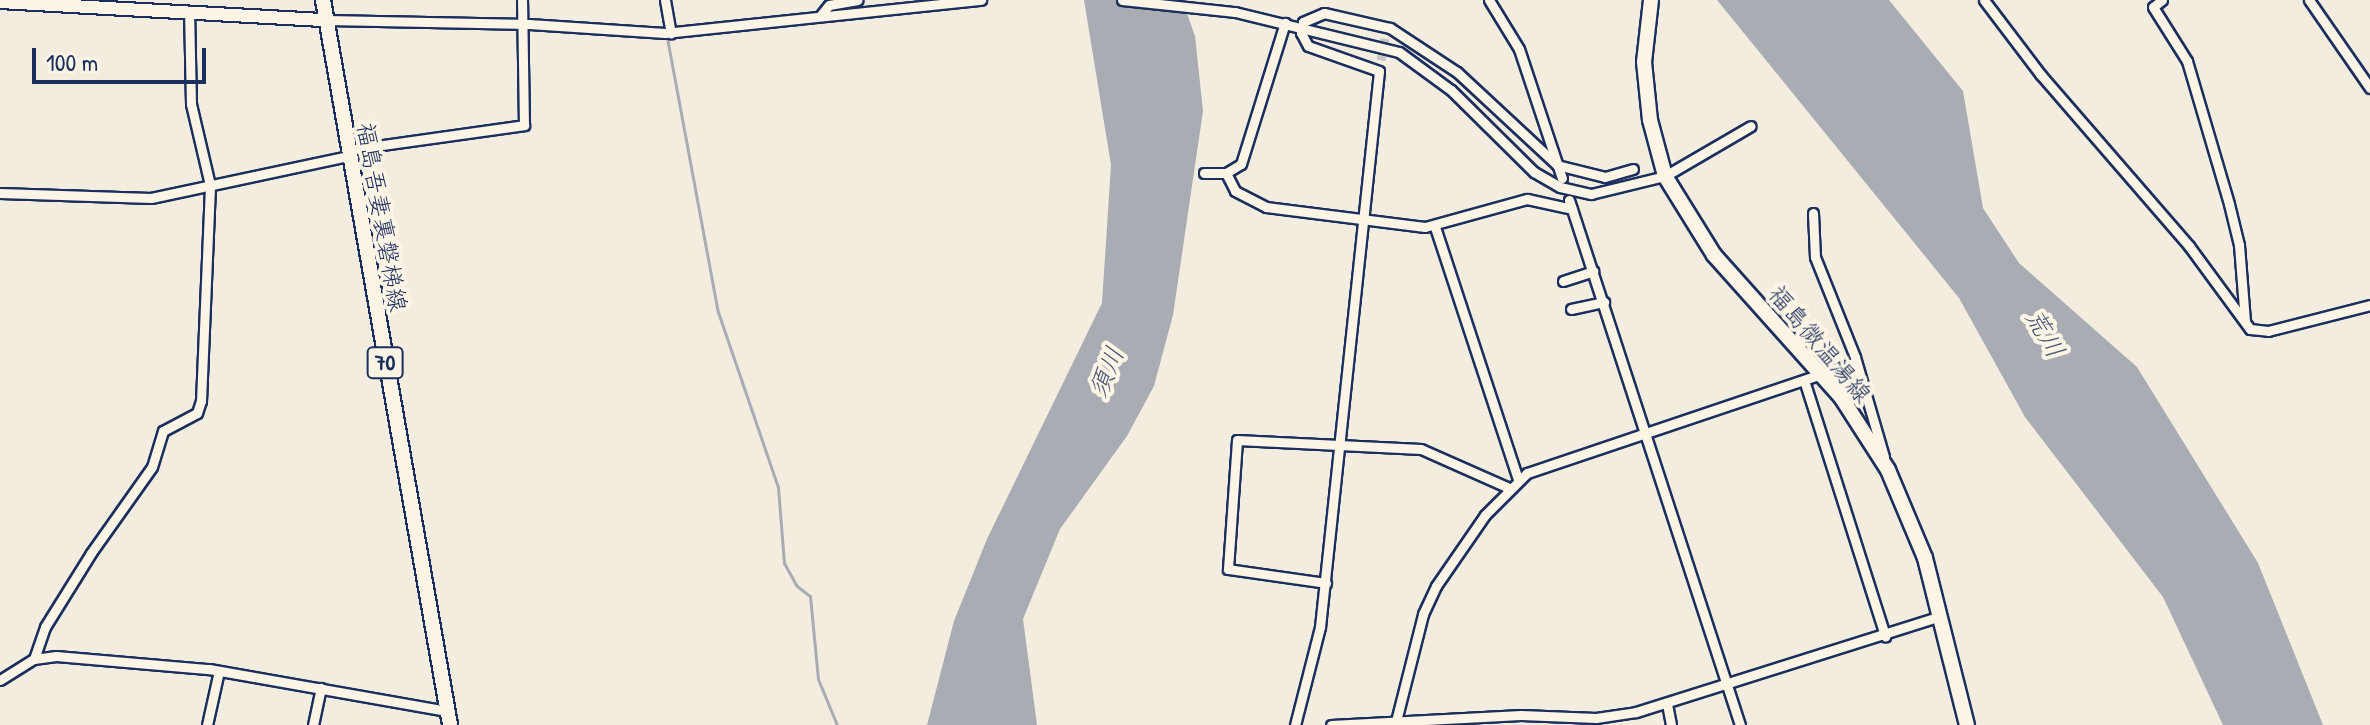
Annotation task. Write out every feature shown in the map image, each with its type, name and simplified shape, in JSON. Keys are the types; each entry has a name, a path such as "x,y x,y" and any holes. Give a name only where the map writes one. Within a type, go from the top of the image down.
{"main road":[{"name":"福島吾妻裏磐梯線","path":"323,0 347,153 449,718"},
{"name":"福島微温湯線","path":"1651,0 1647,38 1650,120 1665,176 1714,255 1820,374 1888,470 1925,558 1967,725"}],"street":[{"path":"0,193 141,198 347,153 524,125 522,0"},
{"path":"665,0 671,33"},
{"path":"820,16 829,5 858,0"},
{"path":"0,2 67,3 327,20 524,24 671,33 981,0"},
{"path":"1122,0 1285,23 1399,52 1451,90 1518,159 1560,187 1602,193 1665,176 1751,126"},
{"path":"1489,0 1519,49 1562,178"},
{"path":"1984,0 2250,329 2261,332 2370,305"},
{"path":"2162,0 2153,7 2187,61 2229,204 2239,245 2245,321"},
{"path":"2309,0 2370,88"},
{"path":"34,659 45,627 91,553 152,467 163,431 197,413 210,185 191,104 189,12"},
{"path":"1301,27 1310,15 1324,13 1386,33 1457,72 1557,165 1605,177 1633,169"},
{"path":"1204,173 1226,173 1245,155 1285,23"},
{"path":"1295,725 1320,627 1326,583 1380,65 1308,46 1301,27"},
{"path":"1226,173 1235,191 1266,207 1435,227 1527,199 1570,205 1740,725"},
{"path":"1813,213 1815,257 1856,362 1888,470"},
{"path":"1435,227 1518,480"},
{"path":"1563,281 1593,271"},
{"path":"1571,309 1604,302"},
{"path":"1395,722 1436,586 1518,480 1541,467 1856,362"},
{"path":"1804,380 1885,636"},
{"path":"1326,583 1228,569 1237,440 1421,449 1509,488"},
{"path":"1331,725 1596,718 1667,704 1728,687 1941,616"},
{"path":"0,680 34,659 56,656 219,671 321,688 449,718"},
{"path":"207,725 219,671"},
{"path":"313,725 321,688"},
{"path":"1667,704 1671,725"}],"water":[{"name":"須川","path":"1084,0 1182,0 1195,36 1203,111 1173,315 1154,386 1127,436 1060,529 1023,619 1037,725 927,725 954,621 987,539 1102,303 1111,165"},
{"name":"荒川","path":"1717,0 1889,0 1963,91 1983,208 2019,263 2137,367 2258,563 2323,725 2223,725 2163,597 2025,417 1959,298"}],"waterway":[{"path":"660,0 718,312 778,487 784,563 797,586 810,596 818,679 837,725"}],"tunnel":[{"path":"1381,60 1385,38"}]}
